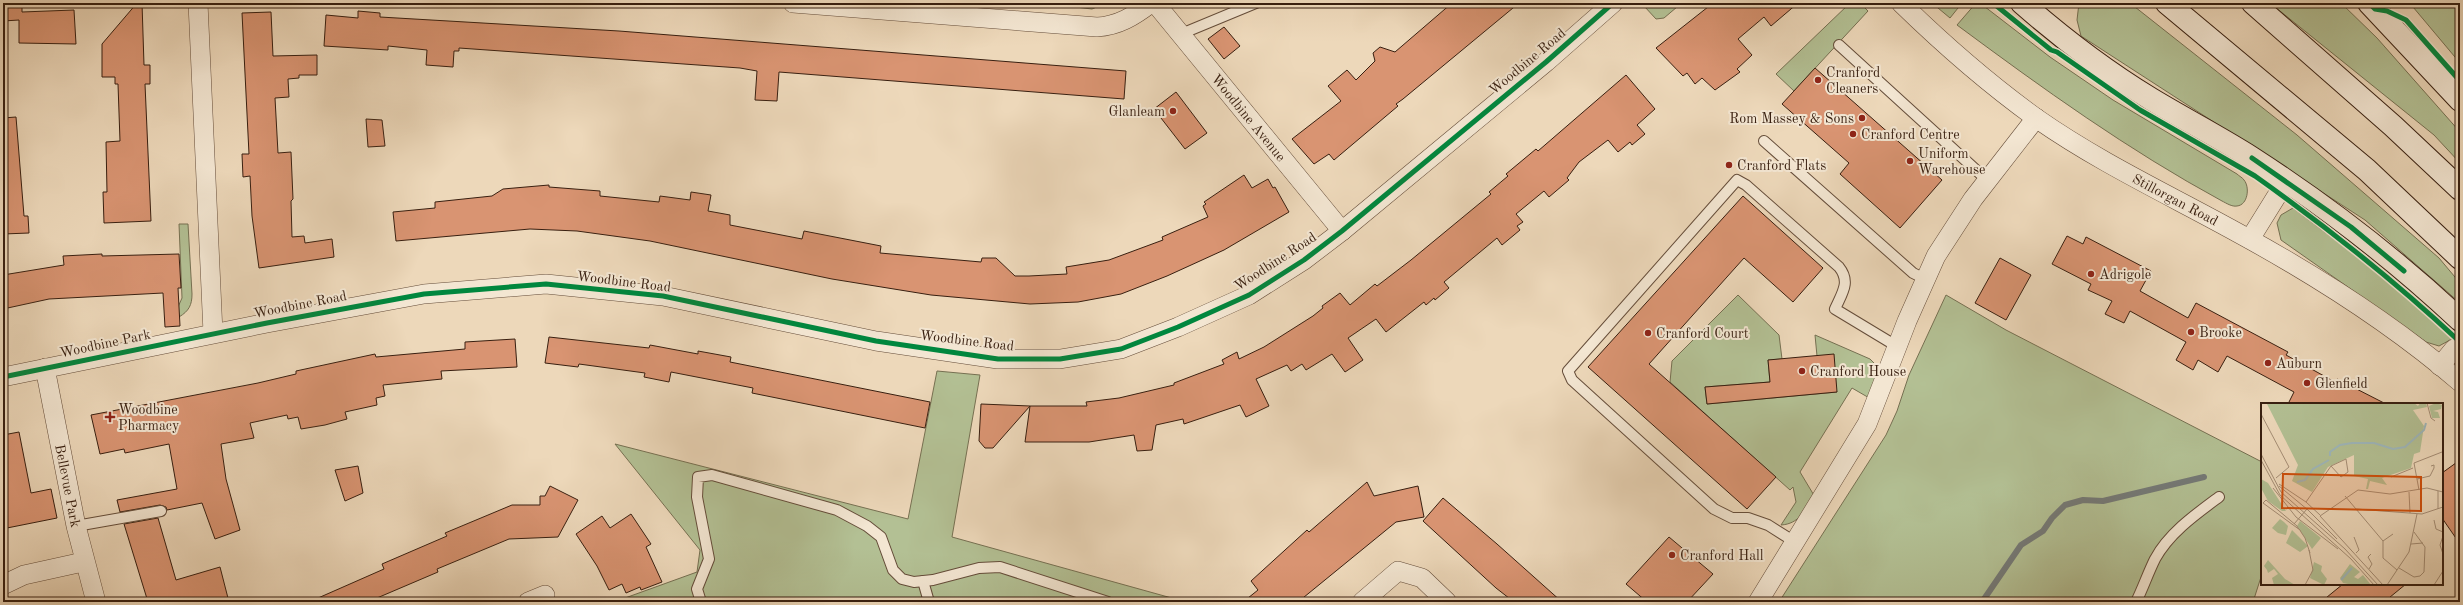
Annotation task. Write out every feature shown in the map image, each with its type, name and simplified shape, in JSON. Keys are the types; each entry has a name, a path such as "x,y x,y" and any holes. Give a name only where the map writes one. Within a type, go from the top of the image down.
{"main road":[{"path":"2022,3 2054,31 2106,69 2286,181 2351,227 2460,320"},
{"path":"2168,3 2367,170 2460,258"},
{"path":"2253,3 2393,126 2460,189"},
{"path":"2370,3 2460,100"}],"street":[{"path":"198,3 213,333"},
{"path":"793,3 1097,27 1110,26 1124,20 1151,3"},
{"name":"Woodbine Avenue","path":"1155,3 1342,231"},
{"name":"Woodbine Road","path":"213,333 424,294 546,284 663,296 876,341 998,359 1060,359 1121,349 1178,327 1249,295 1304,260 1342,231 1546,62 1613,3"},
{"name":"Stillorgan Road","path":"1901,3 1935,36 2036,118 2150,186 2250,239 2361,308 2460,382"},
{"path":"1758,602 1867,424 1907,321 1927,280 1936,256 1973,199 2036,118"},
{"path":"2250,239 2286,181"},
{"name":"Woodbine Park","path":"3,377 213,333"},
{"path":"2440,366 2454,349"},
{"name":"Bellevue Park","path":"44,368 76,526 84,562 96,602"},
{"path":"3,585 24,575 84,562"},
{"path":"1362,602 1398,571 1422,578 1447,602"},
{"path":"528,602 546,595"}],"lane":[{"path":"1181,34 1256,3"},
{"path":"1839,45 1987,180"},
{"path":"1764,141 1913,273 1927,280"},
{"path":"1795,542 1768,525 1748,518 1732,518 1714,509 1572,380 1568,371 1737,180 1746,185 1845,275 1845,284 1835,309 1898,347"},
{"path":"701,602 697,589 709,559 697,497 698,477 712,475 837,510 867,526 881,537 893,570 902,579 914,582 923,581 980,568 1000,567 1108,602"},
{"path":"2136,602 2155,559 2170,538 2194,515 2219,497"},
{"path":"76,526 161,510"},
{"path":"923,581 929,602"}],"green space":[{"path":"1043,3 1106,3 1092,9"},
{"path":"1647,3 1676,3 1677,7 1664,18 1656,19 1644,6"},
{"path":"1850,3 1860,3 1868,11 1794,91 1776,74"},
{"path":"1932,3 1962,3 1950,18"},
{"path":"1976,3 1980,3 2050,57 2113,100 2237,174 2243,179 2247,187 2247,195 2244,202 2237,206 2229,205 2153,161 2086,118 1957,25"},
{"path":"2079,3 2130,3 2297,135 2439,258 2460,283 2460,303 2365,220 2081,36 2077,20"},
{"path":"2270,3 2341,3 2377,38 2460,132 2460,163 2434,135"},
{"path":"2409,3 2460,3 2460,63 2413,7"},
{"path":"2293,208 2384,277 2460,345 2460,349 2450,340 2439,346 2426,342 2281,240 2277,223 2281,215"},
{"path":"179,224 188,224 192,294 189,307 179,317 178,307 182,298"},
{"path":"1738,295 1779,335 1782,359 1768,360 1770,382 1705,387 1707,404 1837,392 1817,356 1815,335 1870,359 1880,369 1871,399 1852,388 1800,472 1815,497 1801,516 1787,524 1781,525 1796,502 1793,487 1790,490 1670,382 1672,361"},
{"path":"1946,295 2006,330 2261,461 2261,577 2253,602 1779,602 1886,435 1897,411 1909,375"},
{"path":"937,371 980,375 952,537 1186,602 614,602 697,572 700,550 615,444 908,519"}],"building":[{"path":"3,3 22,3 22,12 74,10 76,44 19,43 19,20 3,21"},
{"path":"137,3 142,3 144,65 150,65 150,84 145,84 151,221 104,223 103,192 107,192 106,142 120,141 118,84 115,84 115,77 102,77 102,44"},
{"path":"1452,3 1519,3 1396,104 1398,106 1334,160 1329,154 1314,164 1292,139 1341,101 1328,86 1347,70 1356,80 1375,61 1373,53 1380,47 1395,52"},
{"path":"1713,3 1798,3 1771,26 1764,17 1738,39 1752,55 1737,69 1740,72 1715,90 1702,78 1695,84 1687,73 1683,76 1656,48"},
{"path":"358,11 380,13 380,17 619,31 1126,71 1124,99 779,72 777,101 755,100 757,71 740,68 459,48 459,51 454,51 453,67 426,65 427,50 388,46 388,50 324,46 326,15 358,18"},
{"path":"271,12 273,56 317,55 317,75 299,75 299,78 288,79 289,97 275,98 278,153 291,152 293,199 291,201 292,237 304,236 305,243 332,239 334,257 259,268 252,216 250,176 243,177 242,154 249,154 242,13"},
{"path":"1224,27 1240,46 1224,59 1208,39"},
{"name":"Cranford Centre","path":"1815,68 1942,180 1900,228 1840,174 1849,163 1782,104"},
{"path":"1626,75 1655,109 1637,125 1645,134 1632,145 1630,142 1618,152 1608,140 1579,162 1567,178 1569,180 1549,197 1544,191 1516,214 1523,222 1517,226 1520,230 1502,245 1497,238 1444,282 1449,288 1435,300 1434,298 1426,305 1424,302 1386,332 1376,319 1348,338 1363,360 1345,372 1332,354 1306,370 1302,364 1291,371 1287,365 1256,379 1269,406 1246,417 1240,405 1184,424 1183,419 1156,425 1152,450 1137,451 1134,435 1089,442 1025,442 1030,406 1087,406 1086,402 1119,398 1174,385 1174,383 1224,364 1222,360 1237,352 1239,359 1264,347 1313,316 1323,308 1322,306 1340,293 1350,305 1375,284 1377,286 1411,260 1491,194 1489,192 1508,176 1506,174 1536,149 1538,151"},
{"path":"1176,92 1207,133 1185,149 1154,109"},
{"path":"16,117 24,216 28,216 29,233 3,234 3,118"},
{"path":"366,119 382,120 385,146 368,147"},
{"path":"1244,175 1252,188 1268,179 1273,188 1275,187 1289,212 1224,250 1167,276 1121,294 1078,302 1030,304 931,295 832,279 650,241 577,231 530,229 396,241 393,212 435,208 435,202 492,196 503,189 549,185 549,187 600,191 600,196 659,202 660,196 690,200 691,192 711,195 708,211 730,215 730,225 802,239 804,231 881,246 880,253 981,262 982,258 996,258 1015,276 1029,276 1067,274 1066,267 1109,260 1163,240 1162,237 1208,217 1203,206 1206,204 1204,202"},
{"name":"Cranford Court","path":"1743,196 1823,268 1793,302 1744,258 1649,364 1776,477 1747,509 1588,367"},
{"path":"2067,236 2083,244 2086,237 2151,271 2140,291 2188,318 2196,303 2288,352 2286,355 2335,382 2337,379 2384,403 2288,403 2294,392 2227,356 2218,372 2198,360 2193,370 2176,360 2186,342 2130,311 2124,323 2105,314 2112,301 2088,290 2091,284 2052,264"},
{"path":"102,254 102,256 179,254 181,288 178,288 180,326 165,327 163,293 49,299 3,309 3,275 64,265 63,256"},
{"path":"2000,258 2031,275 2006,320 1975,303"},
{"path":"549,337 649,348 650,345 698,354 698,351 731,357 730,362 930,402 925,428 752,393 753,388 671,372 669,382 644,377 645,373 579,364 578,367 545,363"},
{"path":"515,339 517,367 441,371 442,379 383,385 385,396 376,398 377,405 345,412 347,419 325,425 301,429 298,417 288,419 287,415 250,423 254,438 221,444 226,479 240,530 215,539 202,503 167,510 166,507 160,505 120,512 117,500 177,489 169,444 125,453 124,449 100,454 91,415 258,383 296,374 296,371 375,354 376,357 465,349 465,342"},
{"name":"Cranford House","path":"1834,354 1837,392 1707,404 1705,387 1770,382 1768,360"},
{"path":"981,404 1030,406 993,448 985,448 979,441"},
{"path":"19,432 31,493 51,489 57,518 7,528 5,518 3,518 3,435"},
{"path":"2460,460 2460,544 2443,519 2443,472"},
{"path":"358,466 363,493 345,501 335,470"},
{"path":"1367,482 1374,496 1418,486 1424,517 1396,522 1298,602 1243,602 1258,590 1251,581 1307,530 1309,532"},
{"path":"550,486 578,500 558,537 509,539 437,569 438,572 377,598 379,602 309,602 384,569 382,564 447,536 445,533 512,505 540,505 540,496 545,496"},
{"path":"1443,498 1562,602 1514,602 1496,588 1423,521"},
{"path":"631,514 651,544 646,547 662,582 641,590 640,587 626,593 622,584 609,590 597,566 576,534 602,516 610,528"},
{"path":"158,518 176,580 220,567 229,602 148,602 124,524"},
{"name":"Cranford Hall","path":"1669,537 1713,574 1687,602 1647,602 1626,584"},
{"path":"2342,585 2405,585 2384,602 2321,602"}],"waterway":[{"path":"1982,602 2021,545 2043,531 2052,518 2065,505 2083,500 2103,501 2204,477"}],"cycle path":[{"path":"3,377 267,323 424,294 546,284 663,296 876,341 998,359 1060,359 1121,349 1178,327 1249,295 1304,260 1342,231 1546,62 1613,3"},
{"path":"1993,3 2051,50 2057,52 2140,110 2255,176 2282,195 2335,235 2386,277 2460,342"},
{"path":"2369,3 2375,9 2387,11 2406,20 2460,81"},
{"path":"2252,158 2351,227 2404,271"}],"place":[{"name":"Cranford Cleaners","path":"1818,80"},
{"name":"Glanleam","path":"1173,111"},
{"name":"Rom Massey & Sons","path":"1862,118"},
{"name":"Cranford Centre","path":"1853,134"},
{"name":"Uniform Warehouse","path":"1910,161"},
{"name":"Cranford Flats","path":"1729,165"},
{"name":"Adrigole","path":"2091,274"},
{"name":"Brooke","path":"2191,332"},
{"name":"Cranford Court","path":"1648,333"},
{"name":"Auburn","path":"2268,363"},
{"name":"Cranford House","path":"1802,371"},
{"name":"Glenfield","path":"2307,383"},
{"name":"Woodbine Pharmacy","path":"110,417"},
{"name":"Cranford Hall","path":"1672,555"}]}
